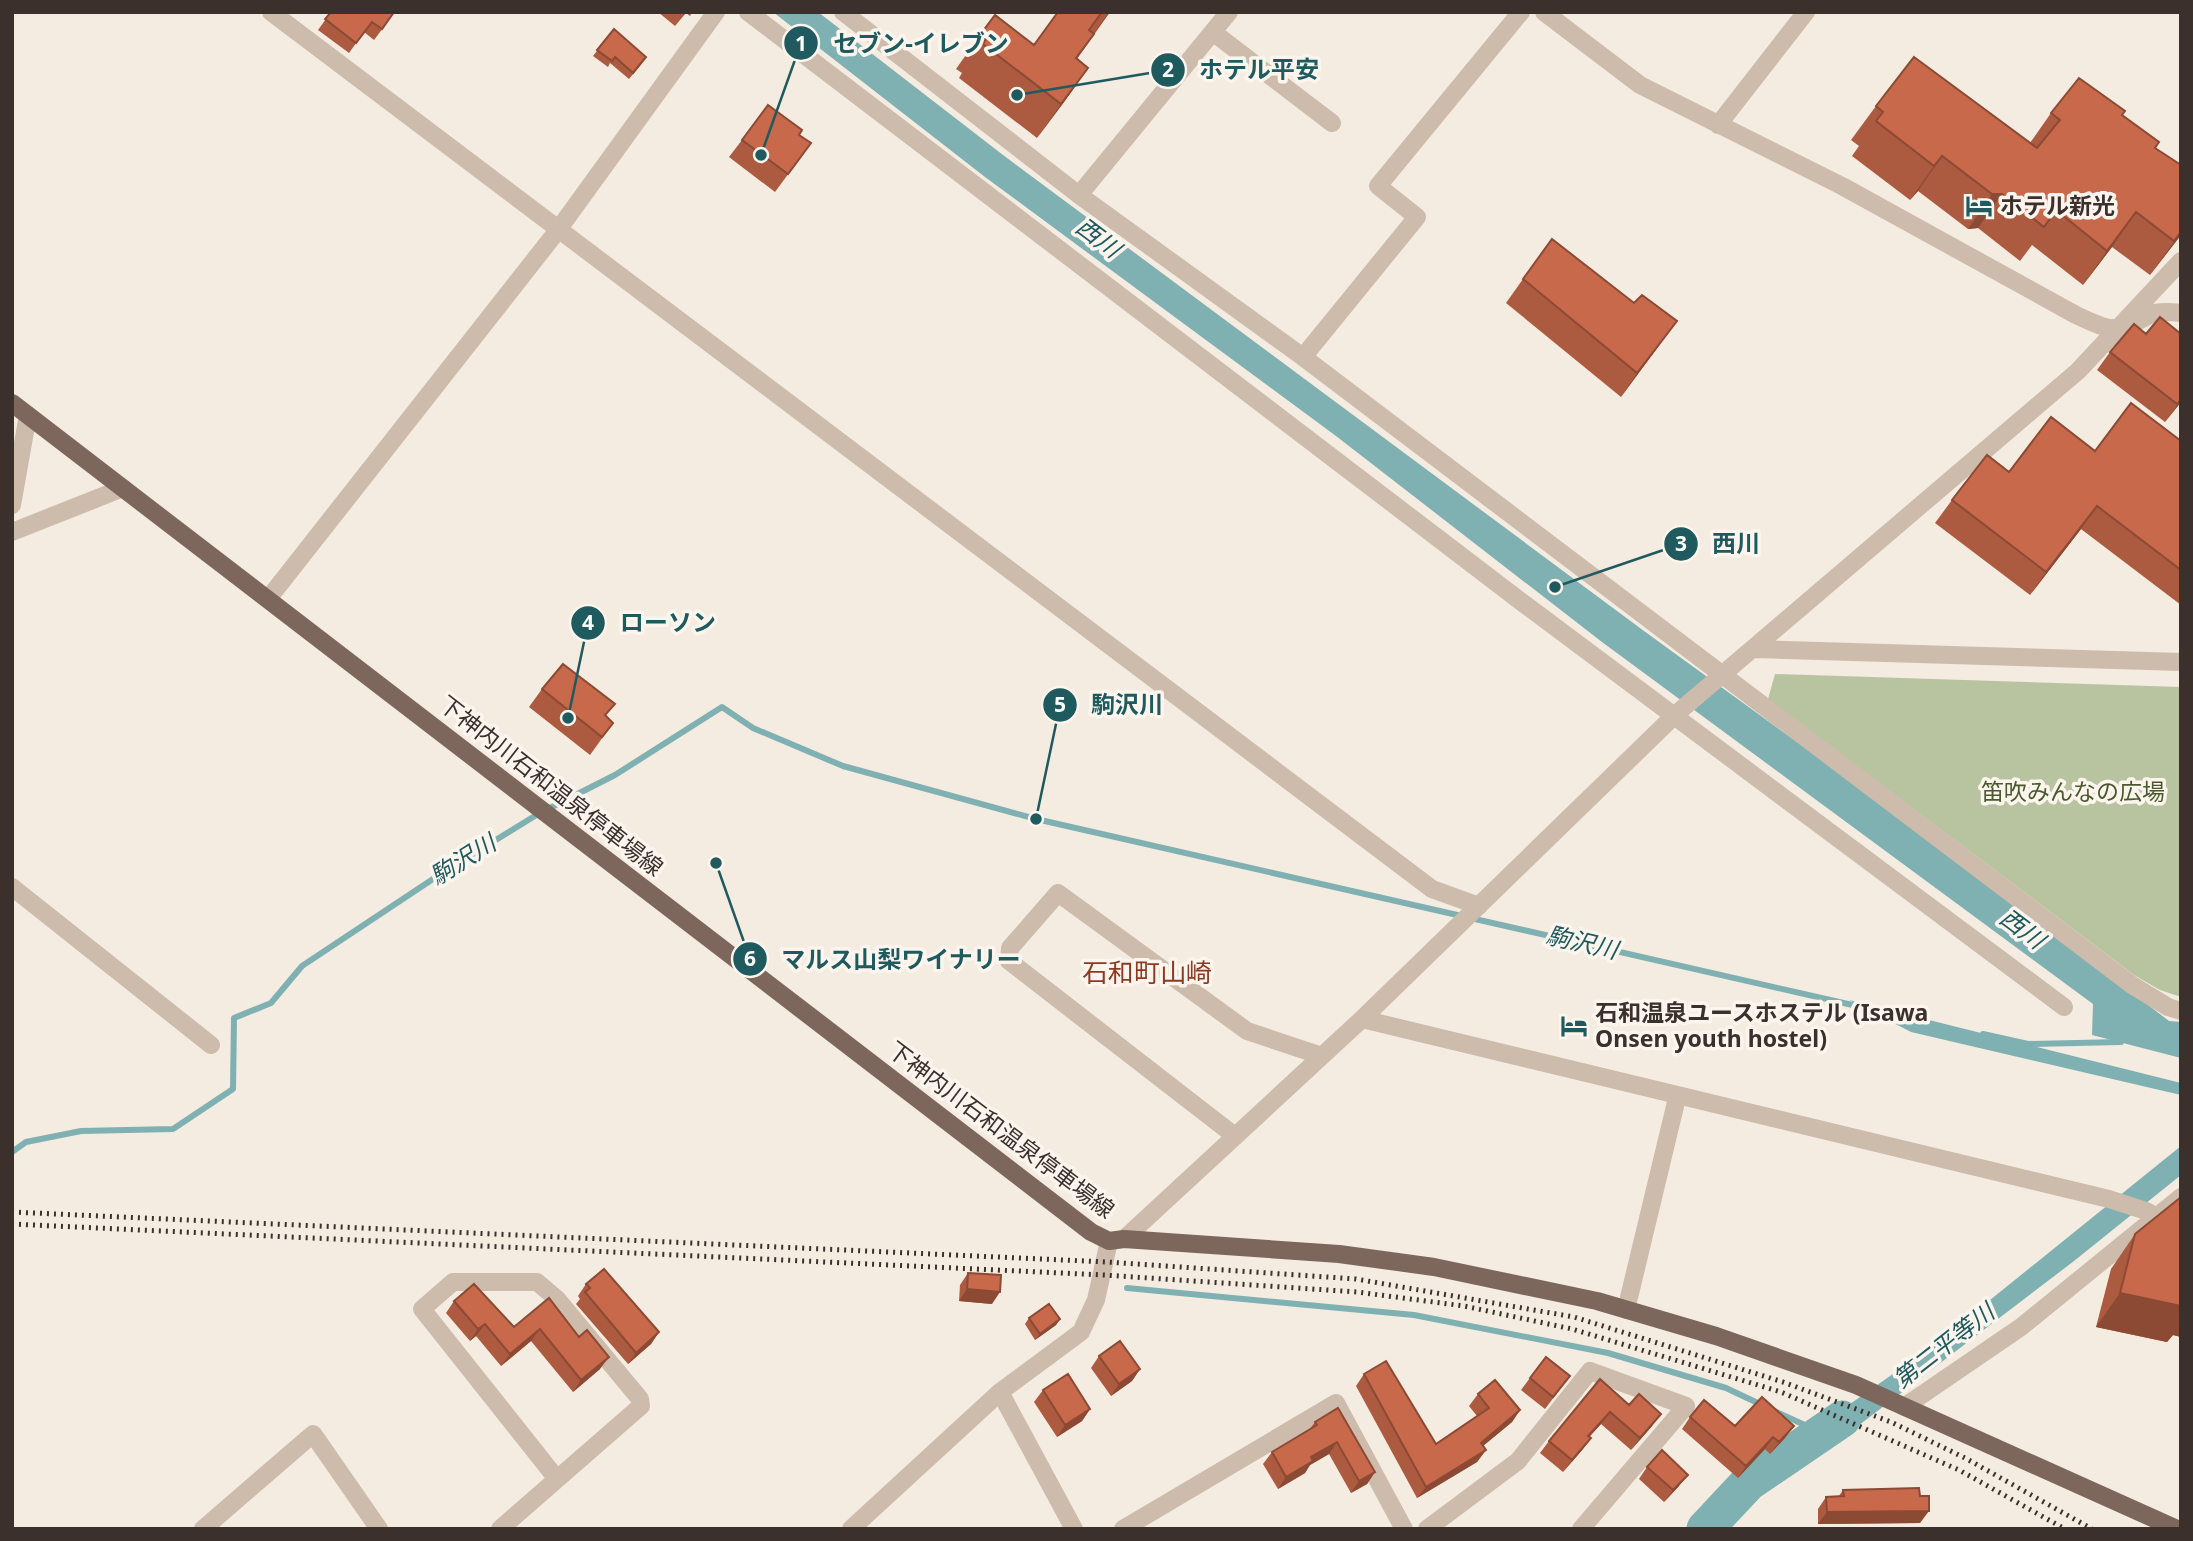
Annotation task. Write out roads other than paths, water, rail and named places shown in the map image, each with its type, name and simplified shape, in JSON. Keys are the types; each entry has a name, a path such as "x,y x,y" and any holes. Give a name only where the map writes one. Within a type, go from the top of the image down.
{"main road":[{"name":"下神内川石和温泉停車場線","path":"12,403 1091,1232 1117,1240 1339,1254 1434,1267 1626,1310 1716,1336 1856,1385 2177,1529"}],"street":[{"path":"271,12 1421,881 1432,889 1478,906"},
{"path":"268,598 558,230 716,12"},
{"path":"748,12 1501,586 1681,710 2064,1007"},
{"path":"843,12 1079,195 1303,357 1720,677 2132,985 2168,1007 2181,1011"},
{"path":"1079,195 1229,12"},
{"path":"1303,357 1417,217 1378,186 1521,12"},
{"path":"1544,12 1640,85 1842,186 2096,325 2121,328 2154,311 2181,313"},
{"path":"1718,125 1806,12"},
{"path":"1214,33 1332,123"},
{"path":"851,1529 1000,1392 1081,1332 1097,1300 1117,1240 1362,1019 1681,710 2078,371 2181,261"},
{"path":"12,505 28,415"},
{"path":"12,532 123,488"},
{"path":"1755,649 2181,662"},
{"path":"12,887 211,1045"},
{"path":"1235,1136 1009,961 1010,948 1058,892 1247,1031 1322,1056"},
{"path":"1362,1019 1677,1098 2109,1199 2152,1214"},
{"path":"1626,1310 1677,1098"},
{"path":"1901,1405 2021,1327 2152,1214 2181,1197"},
{"path":"500,1529 641,1406 640,1399 557,1299 537,1282 453,1282 422,1309 557,1479"},
{"path":"1427,1529 1518,1461 1590,1371 1686,1406 1581,1529"},
{"path":"1000,1392 1074,1529"},
{"path":"1123,1529 1336,1403 1404,1529"},
{"path":"203,1529 313,1434 379,1529"}],"water":[{"path":"773,12 818,12 1003,155 1644,631 1944,849 2169,1021 2181,1022 2181,1058 2092,1035 2093,1004 1602,642 1336,436 985,177"},
{"path":"1849,1000 2181,1083 2181,1095 1911,1032"},
{"path":"2181,1146 2181,1175 2074,1261 1812,1461 1797,1441 1933,1346"}],"waterway":[{"name":"駒沢川","path":"12,1152 26,1142 81,1131 173,1129 233,1089 234,1018 271,1003 302,966 442,873 538,814 615,775 722,707 753,728 843,766 1036,819 1870,1009"},
{"name":"駒沢川","path":"1983,1034 2028,1044 2121,1042"},
{"path":"1127,1288 1414,1315 1608,1353 1726,1388 1762,1405"},
{"path":"1772,1410 1820,1432"},
{"name":"第二平等川","path":"1705,1529 1748,1483 1842,1419"}],"railway":[{"path":"12,1212 1107,1262 1356,1279 1574,1317 1783,1382 1891,1422 1965,1458 2092,1529"},
{"path":"12,1224 1104,1275 1357,1292 1464,1306 1572,1329 1781,1392 1959,1470 2065,1529"}],"place":[{"name":"ホテル平安","path":"1017,95"},
{"name":"セブン-イレブン","path":"761,155"},
{"name":"ホテル新光","path":"1979,206"},
{"name":"西川","path":"1555,587"},
{"name":"ローソン","path":"568,718"},
{"name":"駒沢川","path":"1036,819"},
{"name":"マルス山梨ワイナリー","path":"716,863"},
{"name":"石和温泉ユースホステル (Isawa Onsen youth hostel)","path":"1574,1026"}],"district":[{"name":"石和町山崎","path":"1147,973"}],"park label":[{"name":"笛吹みんなの広場","path":"2073,792"}]}
